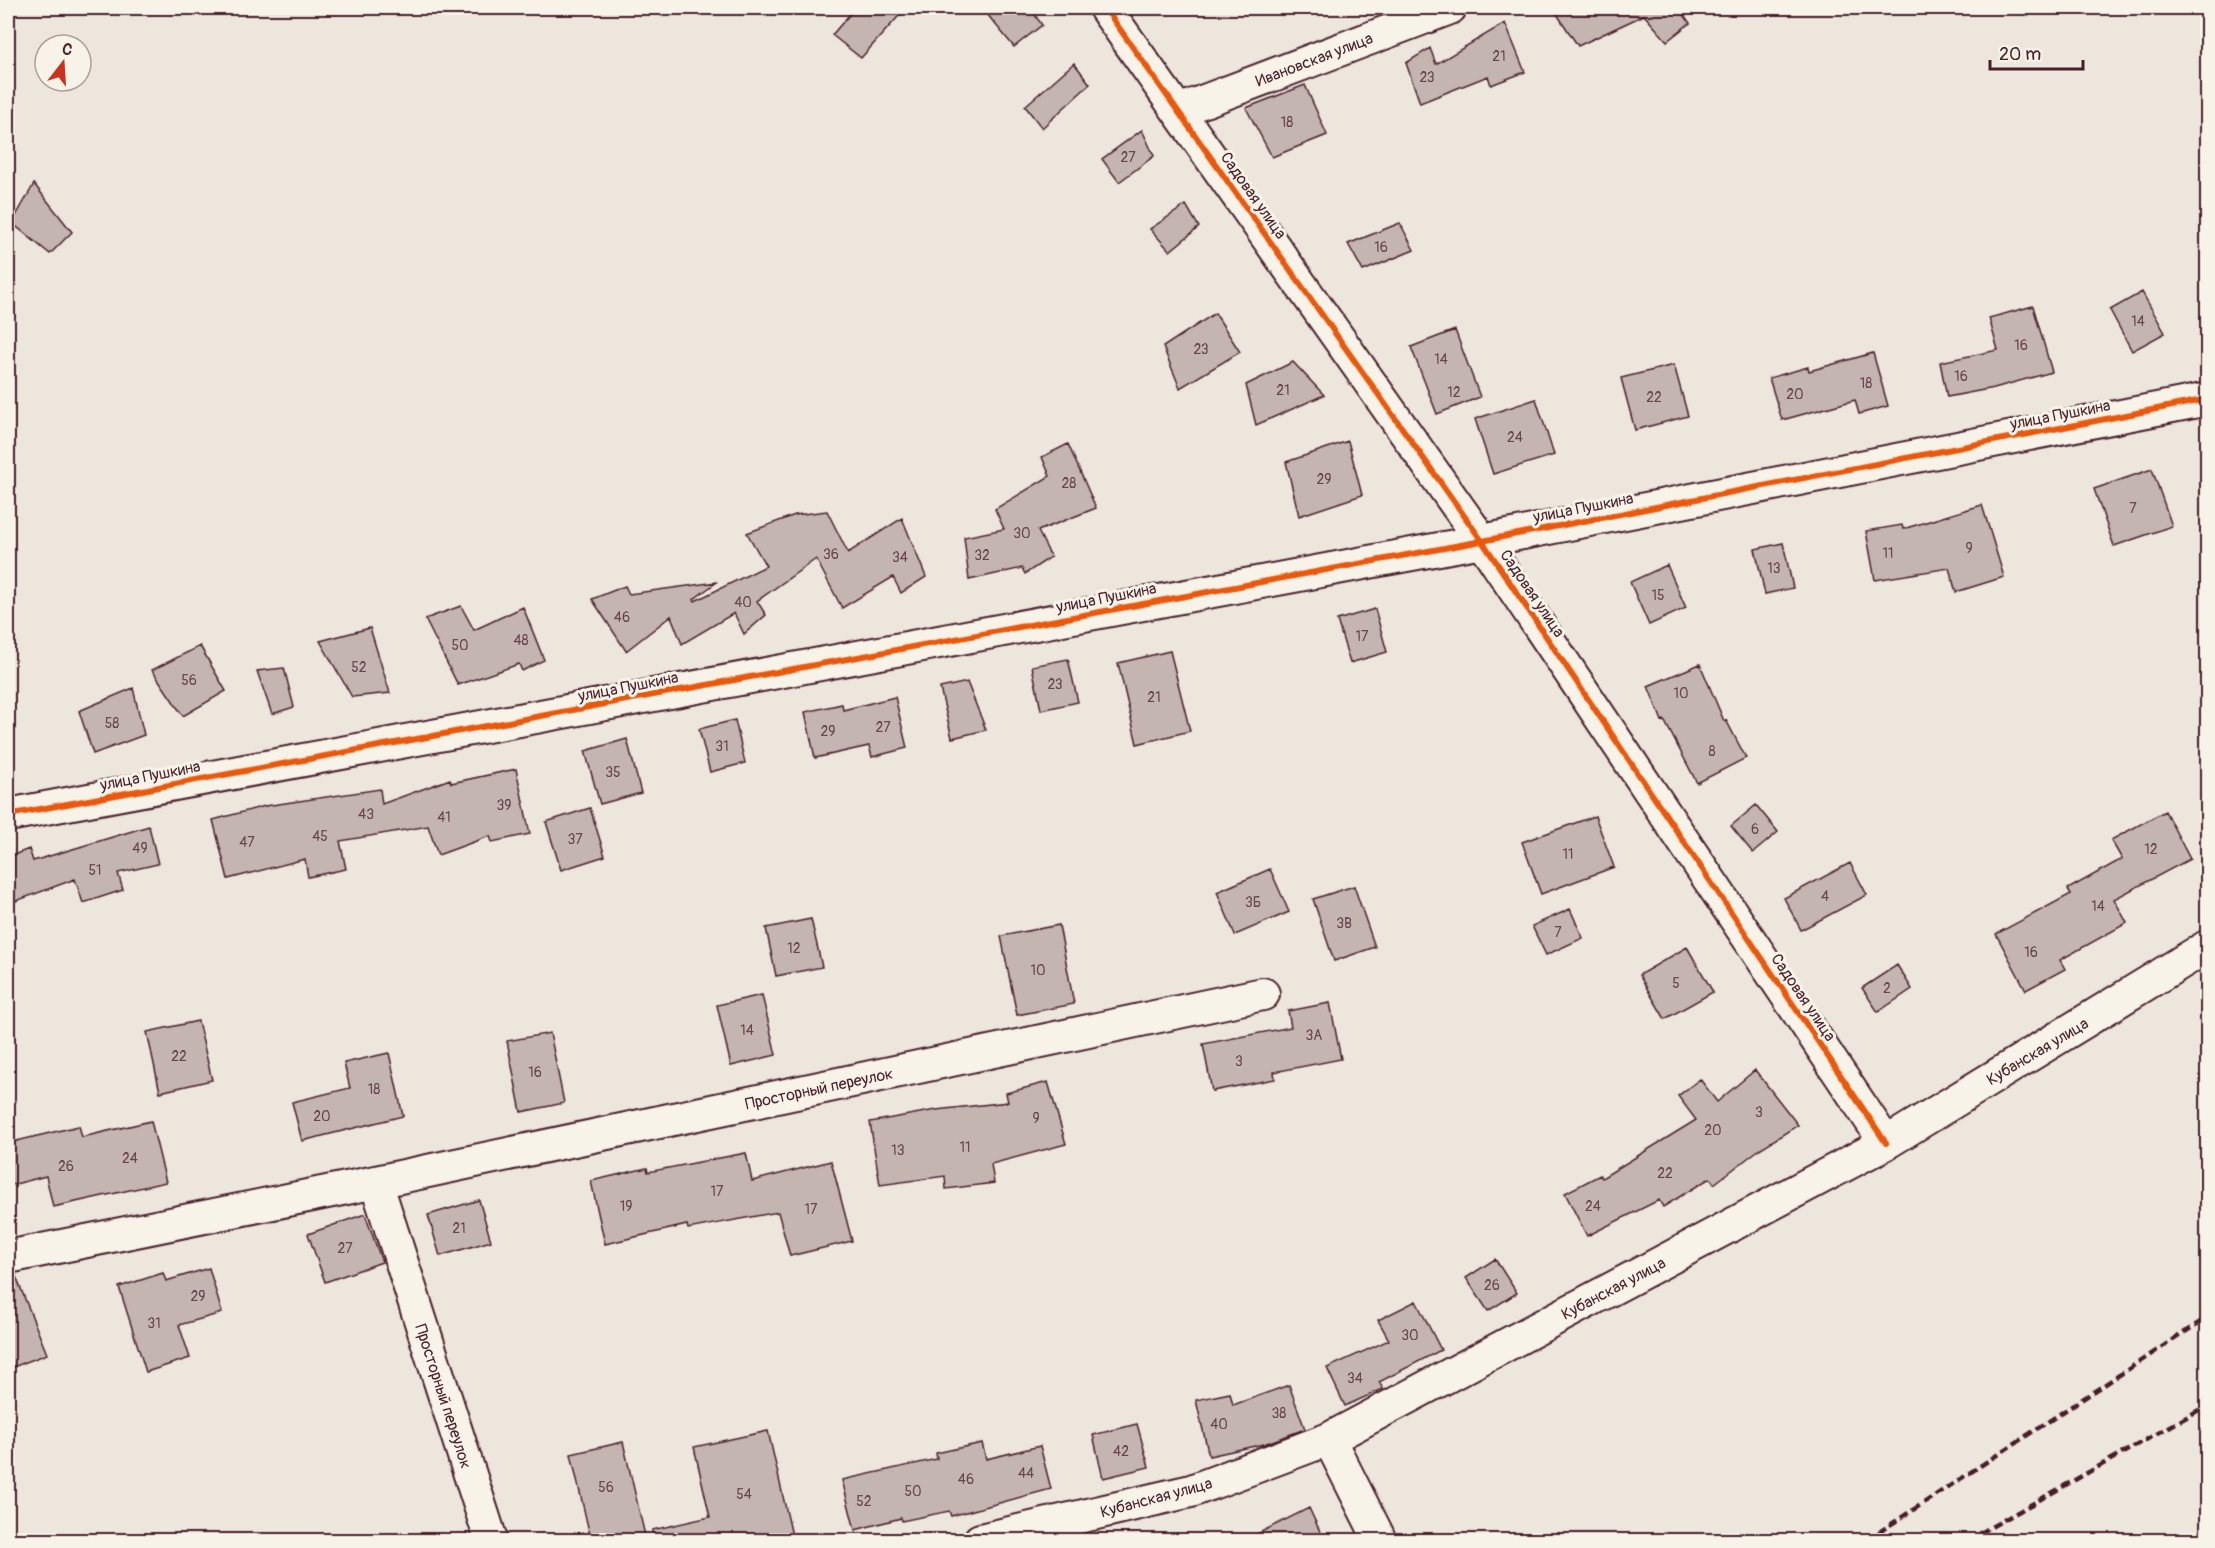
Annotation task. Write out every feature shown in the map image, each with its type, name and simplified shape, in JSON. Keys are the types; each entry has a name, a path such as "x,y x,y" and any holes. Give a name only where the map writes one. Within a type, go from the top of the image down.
{"street":[{"name":"Садовая улица","path":"1105,8 1482,541 1886,1143"},
{"name":"Ивановская улица","path":"1178,111 1450,8"},
{"name":"улица Пушкина","path":"8,815 1482,541 2208,399"},
{"name":"Кубанская улица","path":"980,1540 1191,1491 1329,1439 1886,1143 2208,946"},
{"name":"Просторный переулок","path":"8,1257 376,1182 1263,994"},
{"name":"Просторный переулок","path":"376,1182 491,1540"},
{"path":"1329,1439 1378,1536 1375,1540"}],"building":[{"path":"855,8 906,8 861,58 832,35"},
{"path":"982,8 1030,8 1042,25 1014,47"},
{"path":"1553,8 1679,8 1690,23 1667,41 1644,15 1578,46"},
{"path":"1505,23 1525,72 1491,85 1488,76 1420,103 1406,63 1430,48 1436,64"},
{"path":"1074,63 1090,84 1042,128 1025,106"},
{"path":"1305,85 1327,135 1272,157 1246,108"},
{"path":"1142,130 1154,156 1119,182 1102,159"},
{"path":"34,184 72,232 50,254 12,223"},
{"path":"1186,205 1199,227 1170,251 1150,229"},
{"path":"1400,223 1414,250 1363,271 1348,244"},
{"path":"2142,292 2165,333 2132,351 2110,310"},
{"path":"2033,306 2052,372 1994,388 1947,397 1940,362 1998,350 1989,318"},
{"path":"1215,313 1240,352 1180,388 1163,347"},
{"path":"1455,330 1480,397 1437,414 1411,347"},
{"path":"1873,353 1888,406 1859,414 1855,400 1782,420 1769,378 1808,367 1809,371"},
{"path":"1293,362 1324,395 1256,425 1246,385"},
{"path":"1674,365 1688,416 1635,430 1621,378"},
{"path":"1536,399 1554,455 1493,474 1475,419"},
{"path":"1348,441 1362,495 1299,516 1286,462"},
{"path":"1068,444 1096,508 1038,531 1051,557 1025,574 1022,568 969,580 964,537 1004,529 995,509 1050,476 1042,457"},
{"path":"2152,469 2172,526 2114,546 2094,489"},
{"path":"1982,505 2004,577 1956,592 1949,568 1875,580 1866,531 1902,525 1903,529"},
{"path":"827,511 848,553 902,518 926,577 901,593 893,577 842,608 816,559 757,601 766,615 744,634 734,613 682,644 671,616 626,651 592,599 625,586 629,594 717,582 694,599 695,601 766,566 747,533 795,515"},
{"path":"1783,543 1793,588 1765,594 1755,549"},
{"path":"1667,565 1686,608 1649,625 1630,582"},
{"path":"461,606 474,630 523,607 544,660 522,671 519,664 458,685 425,619"},
{"path":"1375,609 1387,652 1350,663 1337,620"},
{"path":"370,628 390,693 352,697 320,641"},
{"path":"200,646 226,691 183,716 152,670"},
{"path":"1170,651 1190,731 1137,744 1118,663"},
{"path":"1068,659 1078,702 1041,710 1032,666"},
{"path":"1700,664 1724,721 1726,720 1746,758 1697,783 1664,720 1662,721 1648,686"},
{"path":"284,668 294,707 272,714 257,671"},
{"path":"967,682 986,730 952,738 940,688"},
{"path":"133,688 144,735 93,754 79,711"},
{"path":"895,697 907,748 872,757 869,746 815,758 805,712 842,704 843,710"},
{"path":"735,720 745,763 710,772 699,729"},
{"path":"627,739 641,793 600,804 585,751"},
{"path":"516,769 530,834 492,842 490,836 438,855 428,826 340,841 346,869 308,877 305,859 228,879 213,820 265,806 380,789 382,804 450,779 451,783"},
{"path":"1756,805 1778,832 1753,853 1731,826"},
{"path":"590,808 605,856 561,870 546,822"},
{"path":"2165,811 2190,859 2114,899 2127,923 2060,960 2065,969 2026,990 1996,934 2071,894 2068,889 2122,859 2111,840"},
{"path":"1595,816 1614,867 1541,894 1522,842"},
{"path":"149,826 158,864 118,873 123,890 83,903 75,879 8,904 8,857 29,849 33,861"},
{"path":"1850,863 1867,895 1801,930 1784,898"},
{"path":"1270,869 1289,912 1235,935 1217,892"},
{"path":"1354,886 1375,947 1334,961 1313,899"},
{"path":"1570,909 1583,938 1546,955 1532,926"},
{"path":"811,919 822,967 776,976 766,928"},
{"path":"1059,925 1074,1004 1017,1015 1001,936"},
{"path":"1687,947 1713,992 1665,1019 1639,975"},
{"path":"1897,965 1912,989 1878,1012 1862,988"},
{"path":"762,995 776,1055 731,1066 717,1005"},
{"path":"1330,1003 1341,1059 1274,1072 1275,1079 1212,1091 1203,1044 1291,1027 1288,1011"},
{"path":"198,1021 212,1080 160,1092 147,1032"},
{"path":"550,1033 564,1103 521,1112 507,1041"},
{"path":"389,1053 403,1116 302,1141 292,1102 350,1088 344,1063"},
{"path":"1755,1070 1798,1125 1761,1148 1714,1184 1710,1178 1663,1207 1659,1200 1587,1236 1565,1193 1600,1175 1602,1178 1696,1120 1678,1096 1700,1079 1717,1102"},
{"path":"1048,1082 1066,1144 991,1164 994,1183 946,1189 945,1176 880,1185 870,1122 936,1110 1008,1102 1006,1093"},
{"path":"151,1121 166,1182 53,1207 46,1176 8,1186 8,1143 79,1126 82,1137"},
{"path":"746,1153 752,1181 831,1161 852,1241 790,1256 778,1212 688,1229 687,1225 605,1244 591,1181 647,1168 648,1172"},
{"path":"479,1200 491,1241 440,1256 428,1215"},
{"path":"365,1214 382,1262 325,1282 308,1234"},
{"path":"1495,1259 1517,1293 1488,1311 1466,1278"},
{"path":"209,1268 222,1313 179,1325 190,1358 146,1372 119,1287 163,1273 166,1281"},
{"path":"8,1274 15,1274 47,1354 8,1369"},
{"path":"1416,1301 1441,1350 1379,1382 1383,1389 1345,1406 1327,1368 1389,1340 1378,1320"},
{"path":"1289,1385 1305,1429 1264,1444 1209,1456 1196,1400 1230,1393 1233,1405"},
{"path":"1137,1424 1149,1467 1103,1478 1093,1435"},
{"path":"768,1431 793,1540 653,1540 652,1530 710,1517 694,1447"},
{"path":"623,1442 646,1540 591,1540 571,1454"},
{"path":"982,1443 986,1459 1040,1446 1051,1489 951,1516 949,1511 902,1521 901,1518 855,1530 842,1480 937,1459 936,1453"},
{"path":"1309,1508 1324,1540 1245,1540"}],"railway":[{"path":"1867,1540 2208,1317"},
{"path":"1968,1540 2208,1405"}],"cycle path":[{"path":"1105,8 1482,541 1886,1143"},
{"path":"8,815 1482,541 2208,399"}]}
